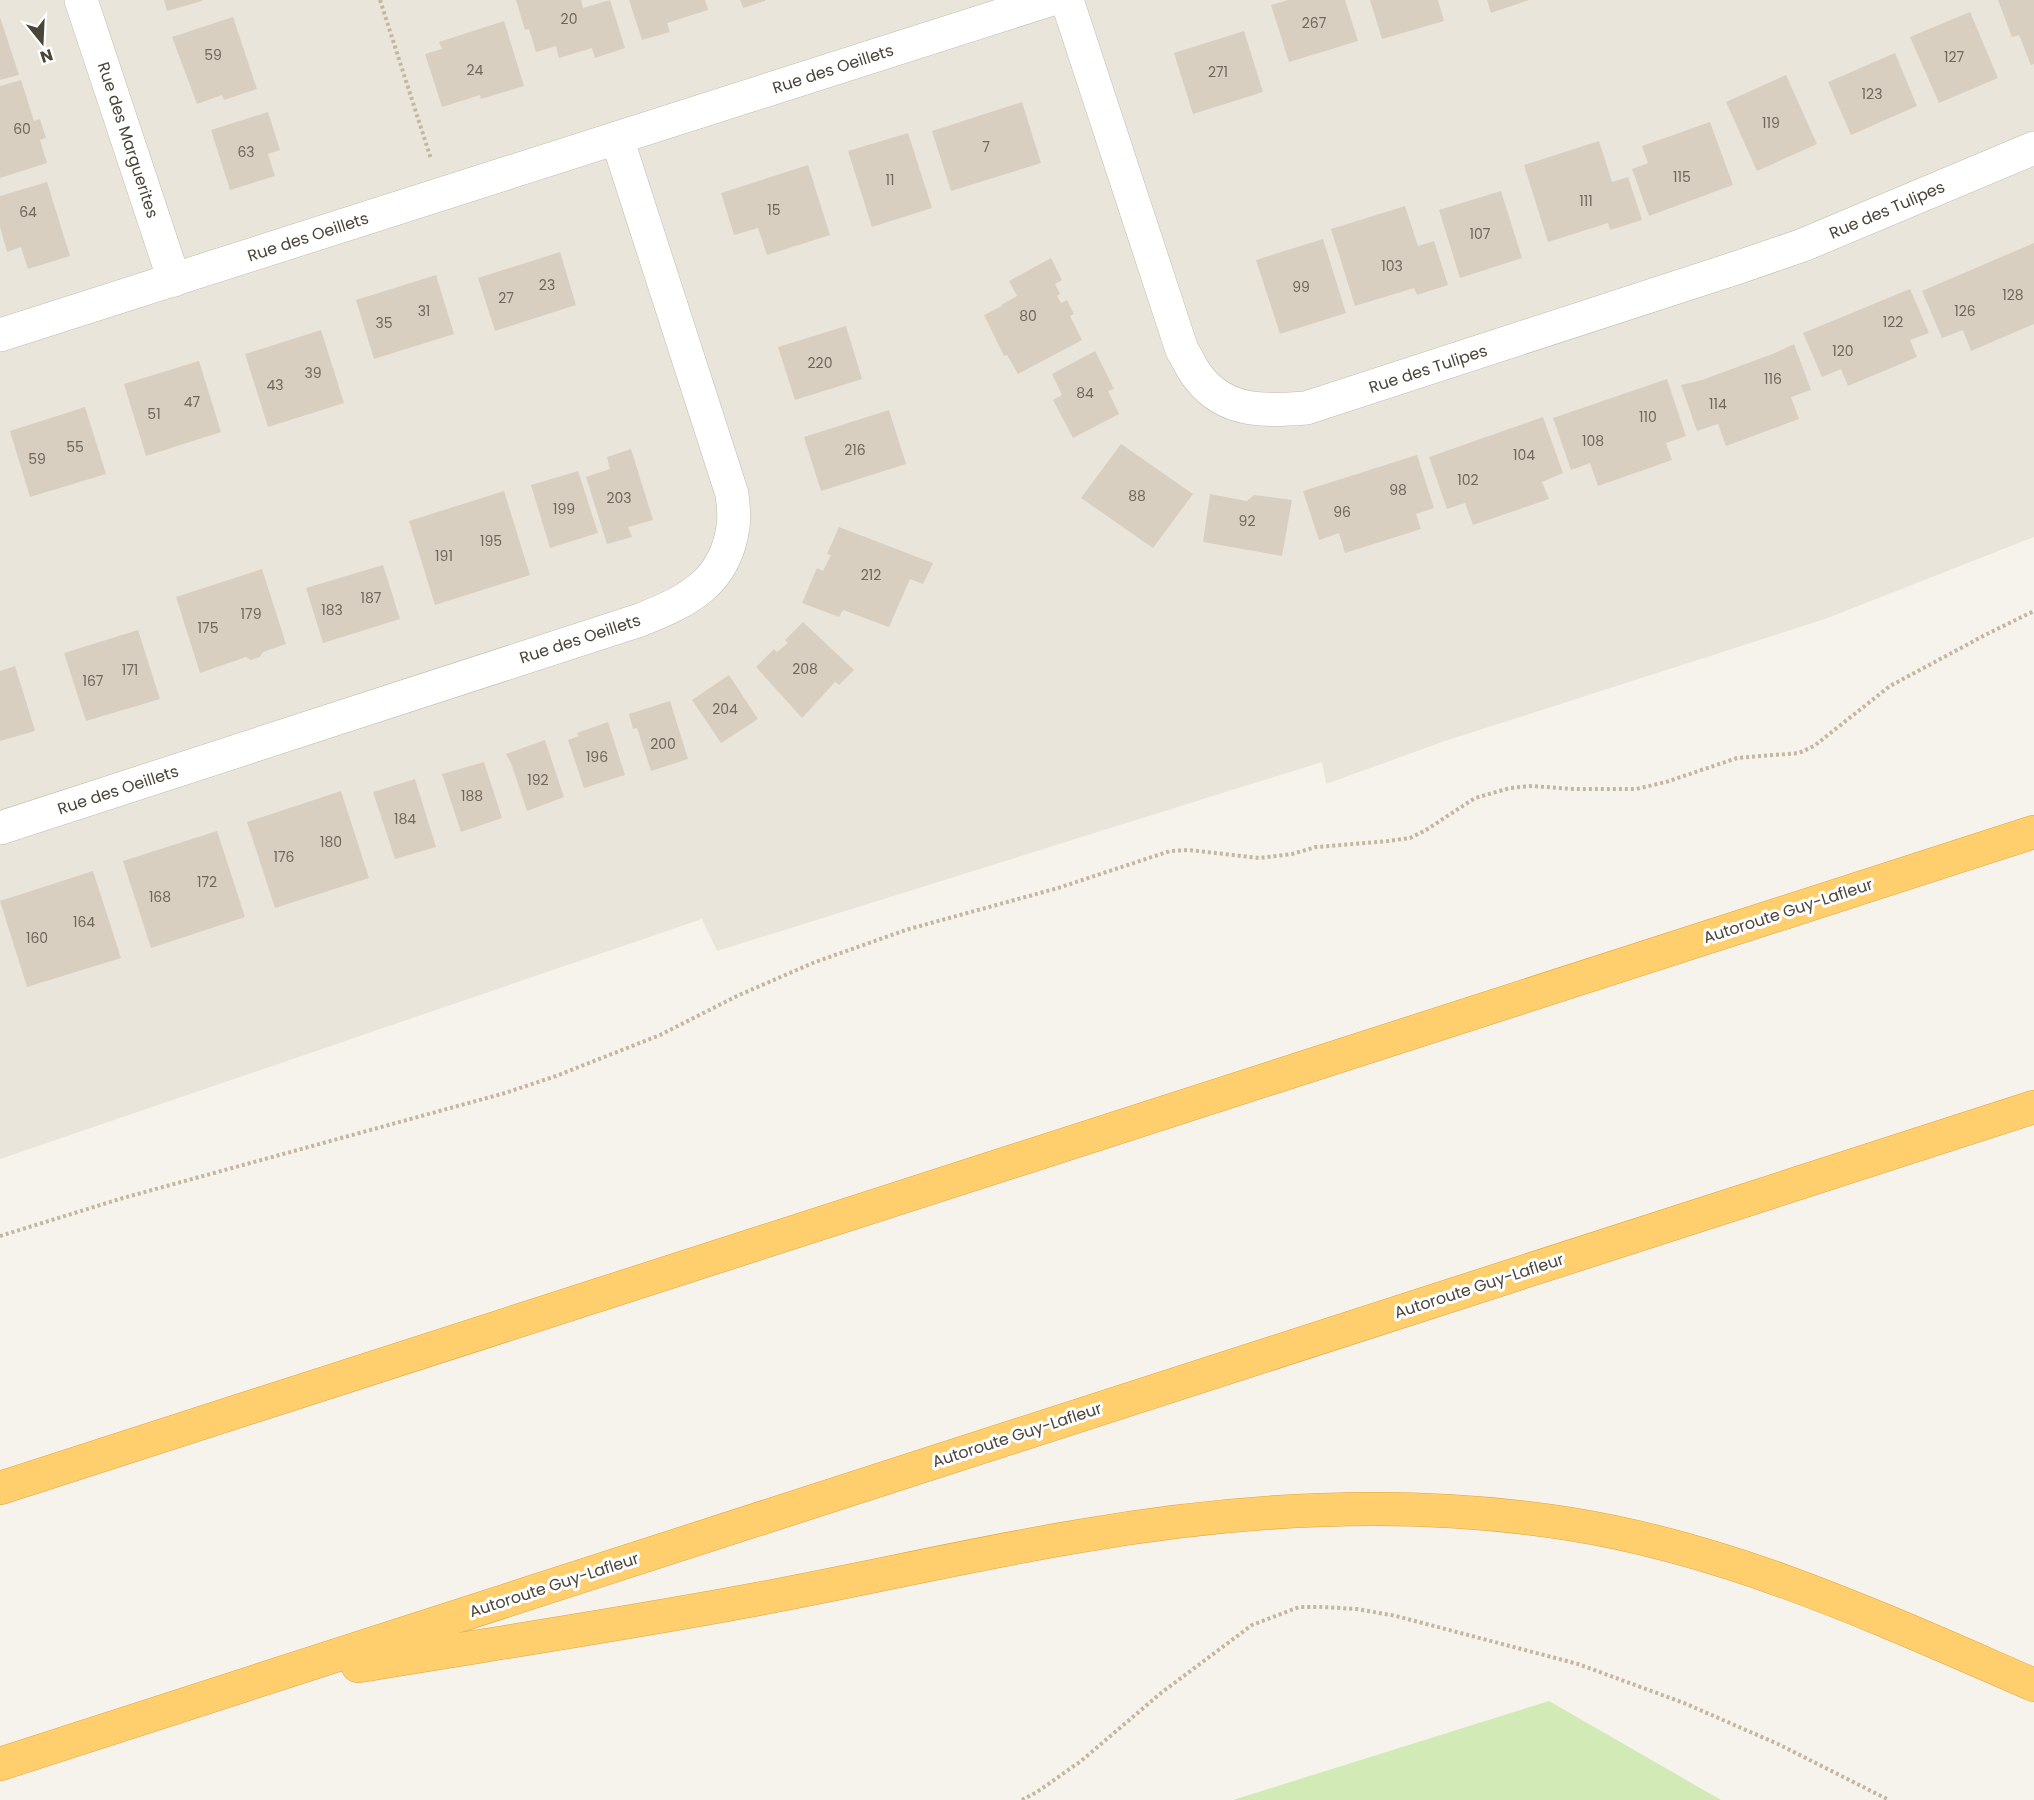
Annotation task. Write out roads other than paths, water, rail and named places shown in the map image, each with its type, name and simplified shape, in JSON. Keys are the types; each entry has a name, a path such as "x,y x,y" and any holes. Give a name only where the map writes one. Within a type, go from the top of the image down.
{"highway":[{"name":"Autoroute Guy-Lafleur","path":"0,1488 2034,832"},
{"name":"Autoroute Guy-Lafleur","path":"0,1764 2034,1107"},
{"path":"246,1684 758,1599 1093,1534 1230,1516 1303,1510 1417,1509 1465,1511 1572,1524 1684,1548 1750,1568 1869,1614 2034,1685"}],"street":[{"name":"Rue des Marguerites","path":"81,0 174,280"},
{"name":"Rue des Oeillets","path":"0,334 1049,0"},
{"name":"Rue des Tulipes","path":"1067,0 1182,350 1199,378 1217,396 1245,408 1278,410 1315,405 1739,267 1803,245 2034,148"},
{"name":"Rue des Oeillets","path":"0,828 640,620 693,596 712,577 727,552 734,525 732,494 617,138"}]}
